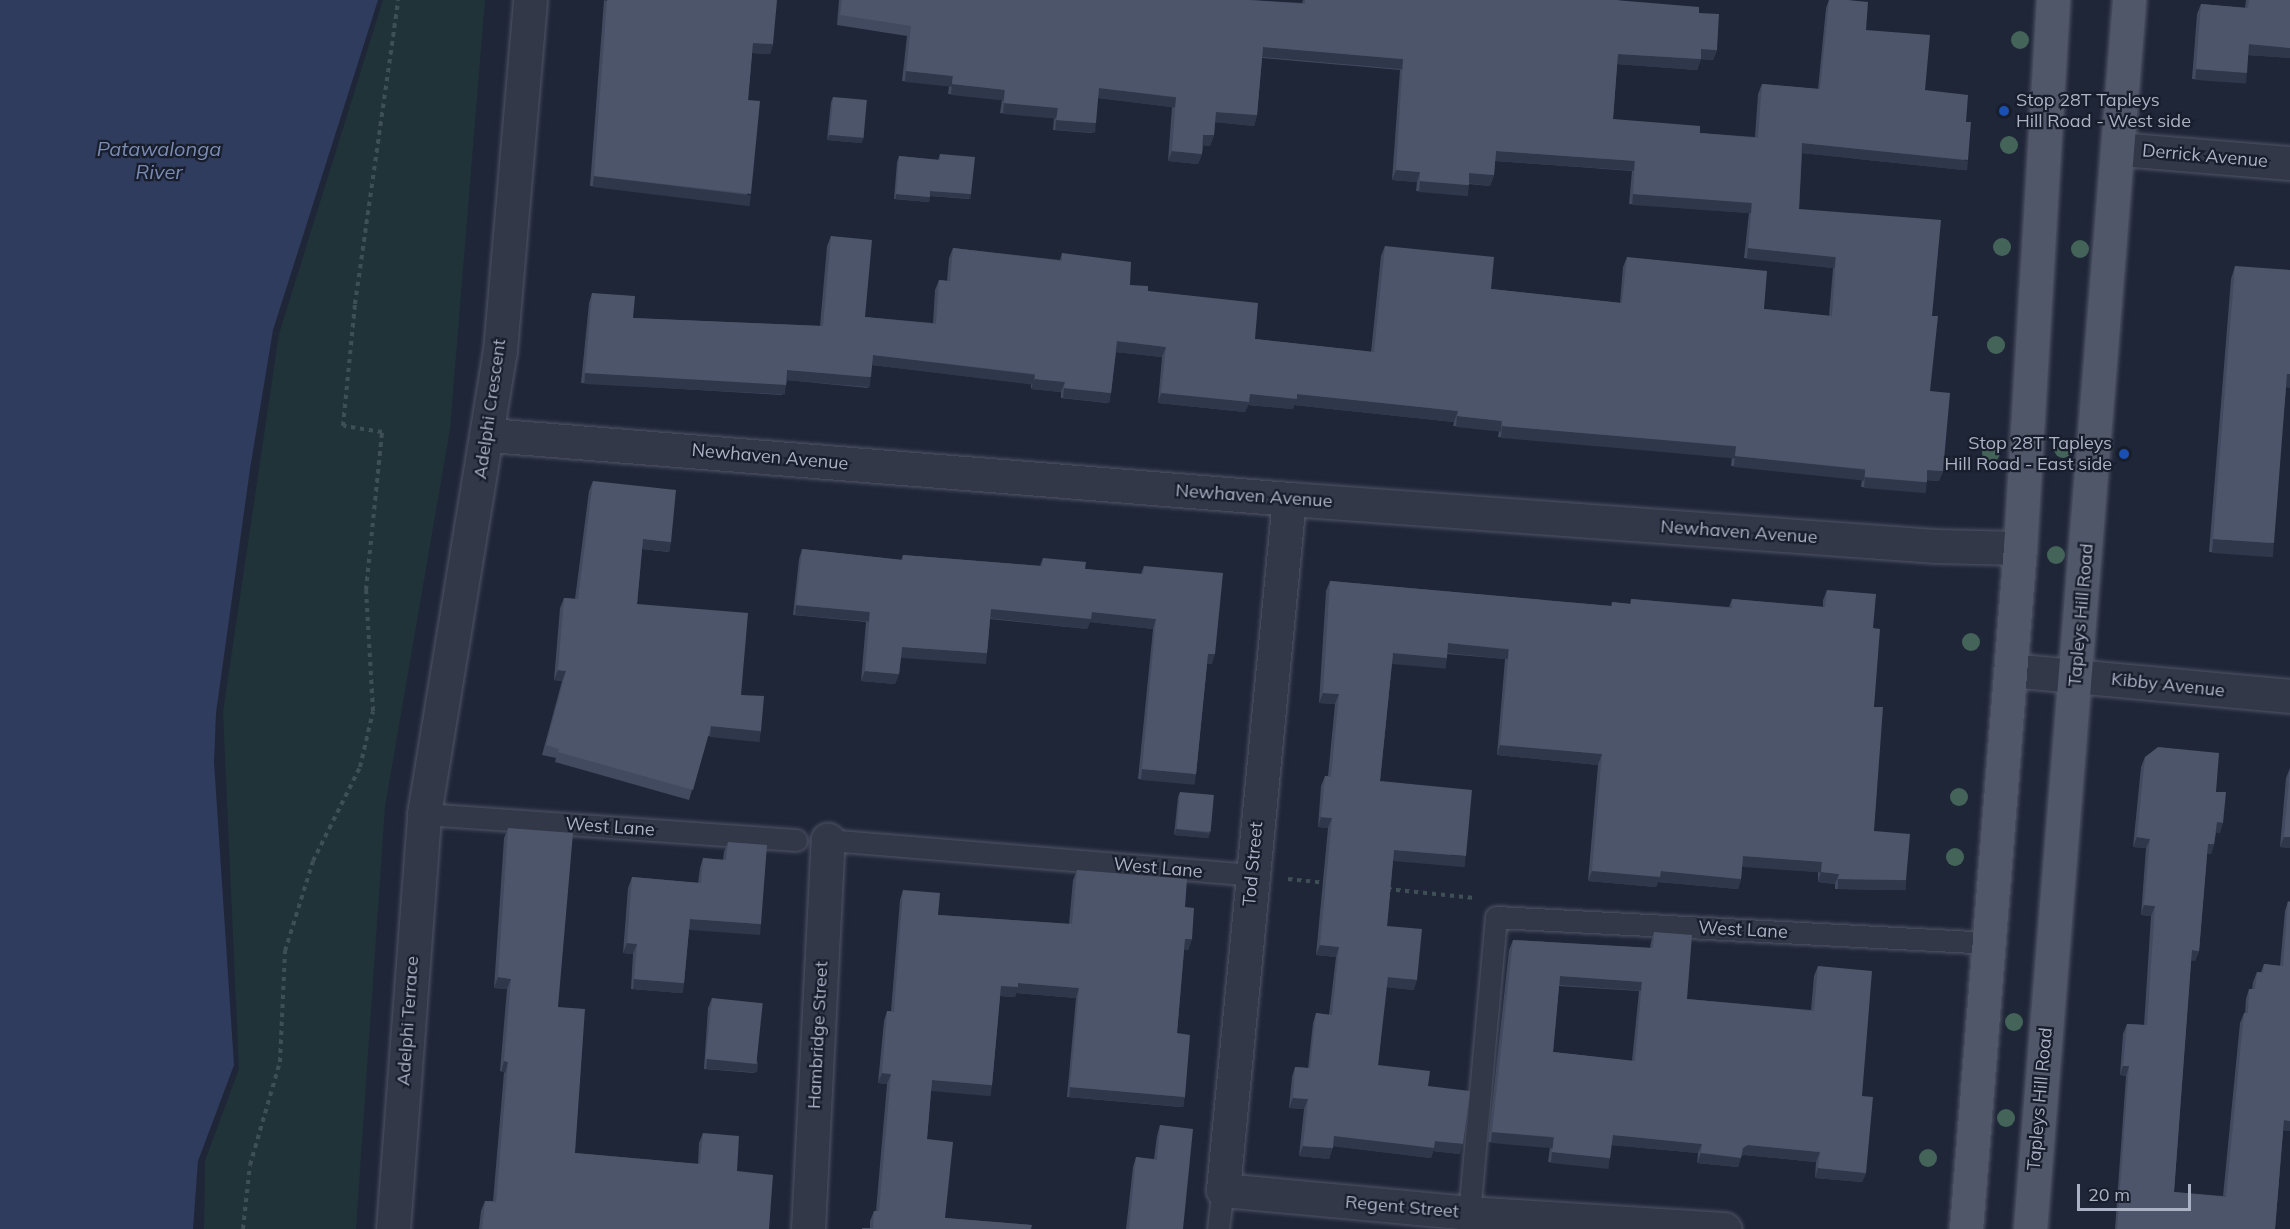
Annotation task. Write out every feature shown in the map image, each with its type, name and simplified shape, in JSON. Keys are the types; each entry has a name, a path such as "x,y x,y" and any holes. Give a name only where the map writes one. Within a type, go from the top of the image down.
{"main road":[{"path":"1966,1229 2020,548 2053,0"},
{"name":"Tapleys Hill Road","path":"2030,1229 2120,149 2129,0"}],"street":[{"name":"Adelphi Crescent","path":"424,814 430,758 489,435 500,351 530,0"},
{"name":"Derrick Avenue","path":"2120,149 2290,164"},
{"name":"Newhaven Avenue","path":"489,435 1935,546 2020,548"},
{"name":"Tod Street","path":"1223,1190 1251,875 1289,498"},
{"name":"Kibby Avenue","path":"2010,670 2290,696"},
{"name":"Adelphi Terrace","path":"393,1229 424,814"},
{"name":"Hambridge Street","path":"808,1229 812,840"},
{"name":"Regent Street","path":"1223,1190 1468,1221 1725,1229"}],"lane":[{"name":"West Lane","path":"424,814 812,840 1251,875"},
{"name":"West Lane","path":"1491,908 1990,943"},
{"path":"1468,1221 1491,908"},
{"name":"Tod Street","path":"1218,1229 1223,1190"}],"path":[{"path":"243,1229 250,1165 280,1062 285,951 313,861 360,767 373,711 366,590 382,432 343,426 355,304 398,0"},
{"path":"1251,875 1334,884"},
{"path":"1381,889 1491,908"}],"shaded area":[{"path":"383,0 485,0 450,429 385,807 356,1229 204,1229 205,1161 239,1069 223,712 279,334"}],"water":[{"name":"Patawalonga River","path":"0,0 378,0 273,330 250,469 216,713 214,762 234,1065 198,1161 193,1229 0,1229"}],"building":[{"path":"607,0 777,0 773,44 753,43 748,100 760,101 751,194 594,176"},
{"path":"842,0 1249,0 1305,4 1305,0 1615,0 1699,7 1699,13 1719,14 1717,50 1701,49 1701,59 1618,54 1613,119 1700,126 1700,133 1758,138 1762,84 1820,89 1829,0 1868,2 1866,30 1930,35 1925,90 1968,95 1966,122 1971,122 1968,160 1802,143 1799,209 1941,220 1932,316 1938,316 1930,391 1950,393 1943,471 1927,470 1927,482 1865,477 1865,469 1735,456 1736,446 1502,426 1502,421 1457,416 1458,411 1297,394 1297,399 1250,394 1249,402 1161,393 1166,347 1117,341 1111,393 1064,388 1065,382 1035,379 1035,374 873,355 871,377 787,370 786,385 585,373 592,293 635,296 633,318 823,326 831,236 872,240 865,317 936,324 939,280 950,281 953,248 1062,261 1062,253 1131,262 1130,285 1148,286 1148,291 1258,303 1255,339 1374,352 1385,246 1494,257 1491,289 1622,303 1627,257 1767,271 1764,309 1832,316 1836,257 1748,248 1752,203 1633,194 1635,161 1496,151 1494,175 1469,173 1469,185 1420,181 1420,172 1396,170 1403,59 1263,47 1257,115 1216,112 1214,135 1203,135 1202,154 1172,151 1176,97 1099,88 1096,123 1056,120 1058,108 1004,103 1005,90 952,84 953,76 906,71 911,26 840,15"},
{"path":"2249,0 2290,0 2290,48 2249,44 2247,73 2196,69 2201,4 2248,8"},
{"path":"833,97 867,100 864,138 830,135"},
{"path":"940,154 975,157 971,194 930,191 930,197 896,194 899,156 940,160"},
{"path":"2235,266 2290,270 2290,374 2287,374 2274,543 2213,539"},
{"path":"593,481 676,490 671,542 643,539 637,604 748,613 741,695 764,696 761,731 711,726 693,790 558,752 559,749 546,745 566,671 558,670 564,598 578,599"},
{"path":"802,549 903,560 903,555 1042,566 1043,558 1086,562 1085,569 1143,574 1144,566 1223,573 1215,654 1208,654 1196,774 1142,769 1156,619 1092,612 1091,619 991,609 987,653 902,647 899,674 865,671 870,612 796,605"},
{"path":"1330,581 1612,606 1612,602 1631,604 1631,599 1732,608 1732,599 1825,607 1827,590 1876,594 1873,628 1880,629 1874,707 1883,707 1874,831 1910,834 1906,880 1838,879 1839,874 1821,872 1822,862 1743,856 1741,879 1661,871 1660,877 1592,871 1602,754 1500,745 1509,649 1448,643 1447,658 1393,653 1380,781 1472,790 1466,856 1394,850 1387,926 1422,929 1417,980 1388,977 1378,1065 1430,1071 1428,1086 1470,1091 1463,1144 1435,1141 1434,1148 1334,1136 1333,1148 1303,1146 1308,1099 1293,1098 1295,1067 1310,1068 1316,1013 1332,1015 1339,947 1320,945 1332,818 1321,817 1325,776 1331,777 1339,694 1323,693"},
{"path":"2158,747 2219,753 2216,792 2226,792 2223,823 2217,822 2214,844 2208,844 2199,951 2192,950 2174,1192 2226,1197 2244,1013 2248,1013 2249,989 2255,989 2257,972 2263,973 2264,964 2283,966 2288,901 2290,902 2290,1121 2284,1120 2275,1229 2117,1229 2129,1066 2123,1066 2127,1024 2147,1025 2155,906 2144,905 2150,839 2137,837 2145,757"},
{"path":"2290,768 2290,837 2284,837"},
{"path":"1180,792 1214,795 1211,832 1177,829"},
{"path":"508,828 573,833 558,1007 585,1009 575,1153 700,1164 703,1133 739,1136 737,1171 773,1175 769,1229 482,1229 485,1201 496,1202 508,1062 504,1061 511,979 498,977"},
{"path":"728,842 767,845 761,924 690,919 684,983 634,979 637,944 627,943 632,877 701,883 703,858 726,860"},
{"path":"1077,870 1187,879 1185,907 1194,908 1192,939 1185,939 1177,1033 1190,1035 1185,1097 1070,1087 1079,988 1018,983 1018,987 1001,986 992,1085 932,1080 927,1139 953,1142 945,1218 1032,1225 1031,1229 862,1229 873,1228 874,1211 879,1211 891,1074 882,1073 887,1011 894,1012 903,890 940,893 938,915 1072,924"},
{"path":"1654,932 1692,935 1687,999 1814,1011 1818,966 1872,971 1862,1096 1873,1097 1866,1173 1818,1168 1820,1152 1748,1145 1743,1148 1741,1158 1701,1153 1702,1144 1613,1135 1610,1158 1552,1152 1554,1137 1492,1132 1513,940 1653,948","holes":["1560,976 1642,982 1635,1061 1553,1052"]},
{"path":"712,998 763,1003 756,1064 706,1059"},
{"path":"1160,1125 1193,1129 1183,1229 1129,1229 1136,1157 1157,1160"}],"place":[{"name":"Stop 28T Tapleys Hill Road - West side","path":"2004,111"},
{"name":"Stop 28T Tapleys Hill Road - East side","path":"2124,454"}]}
